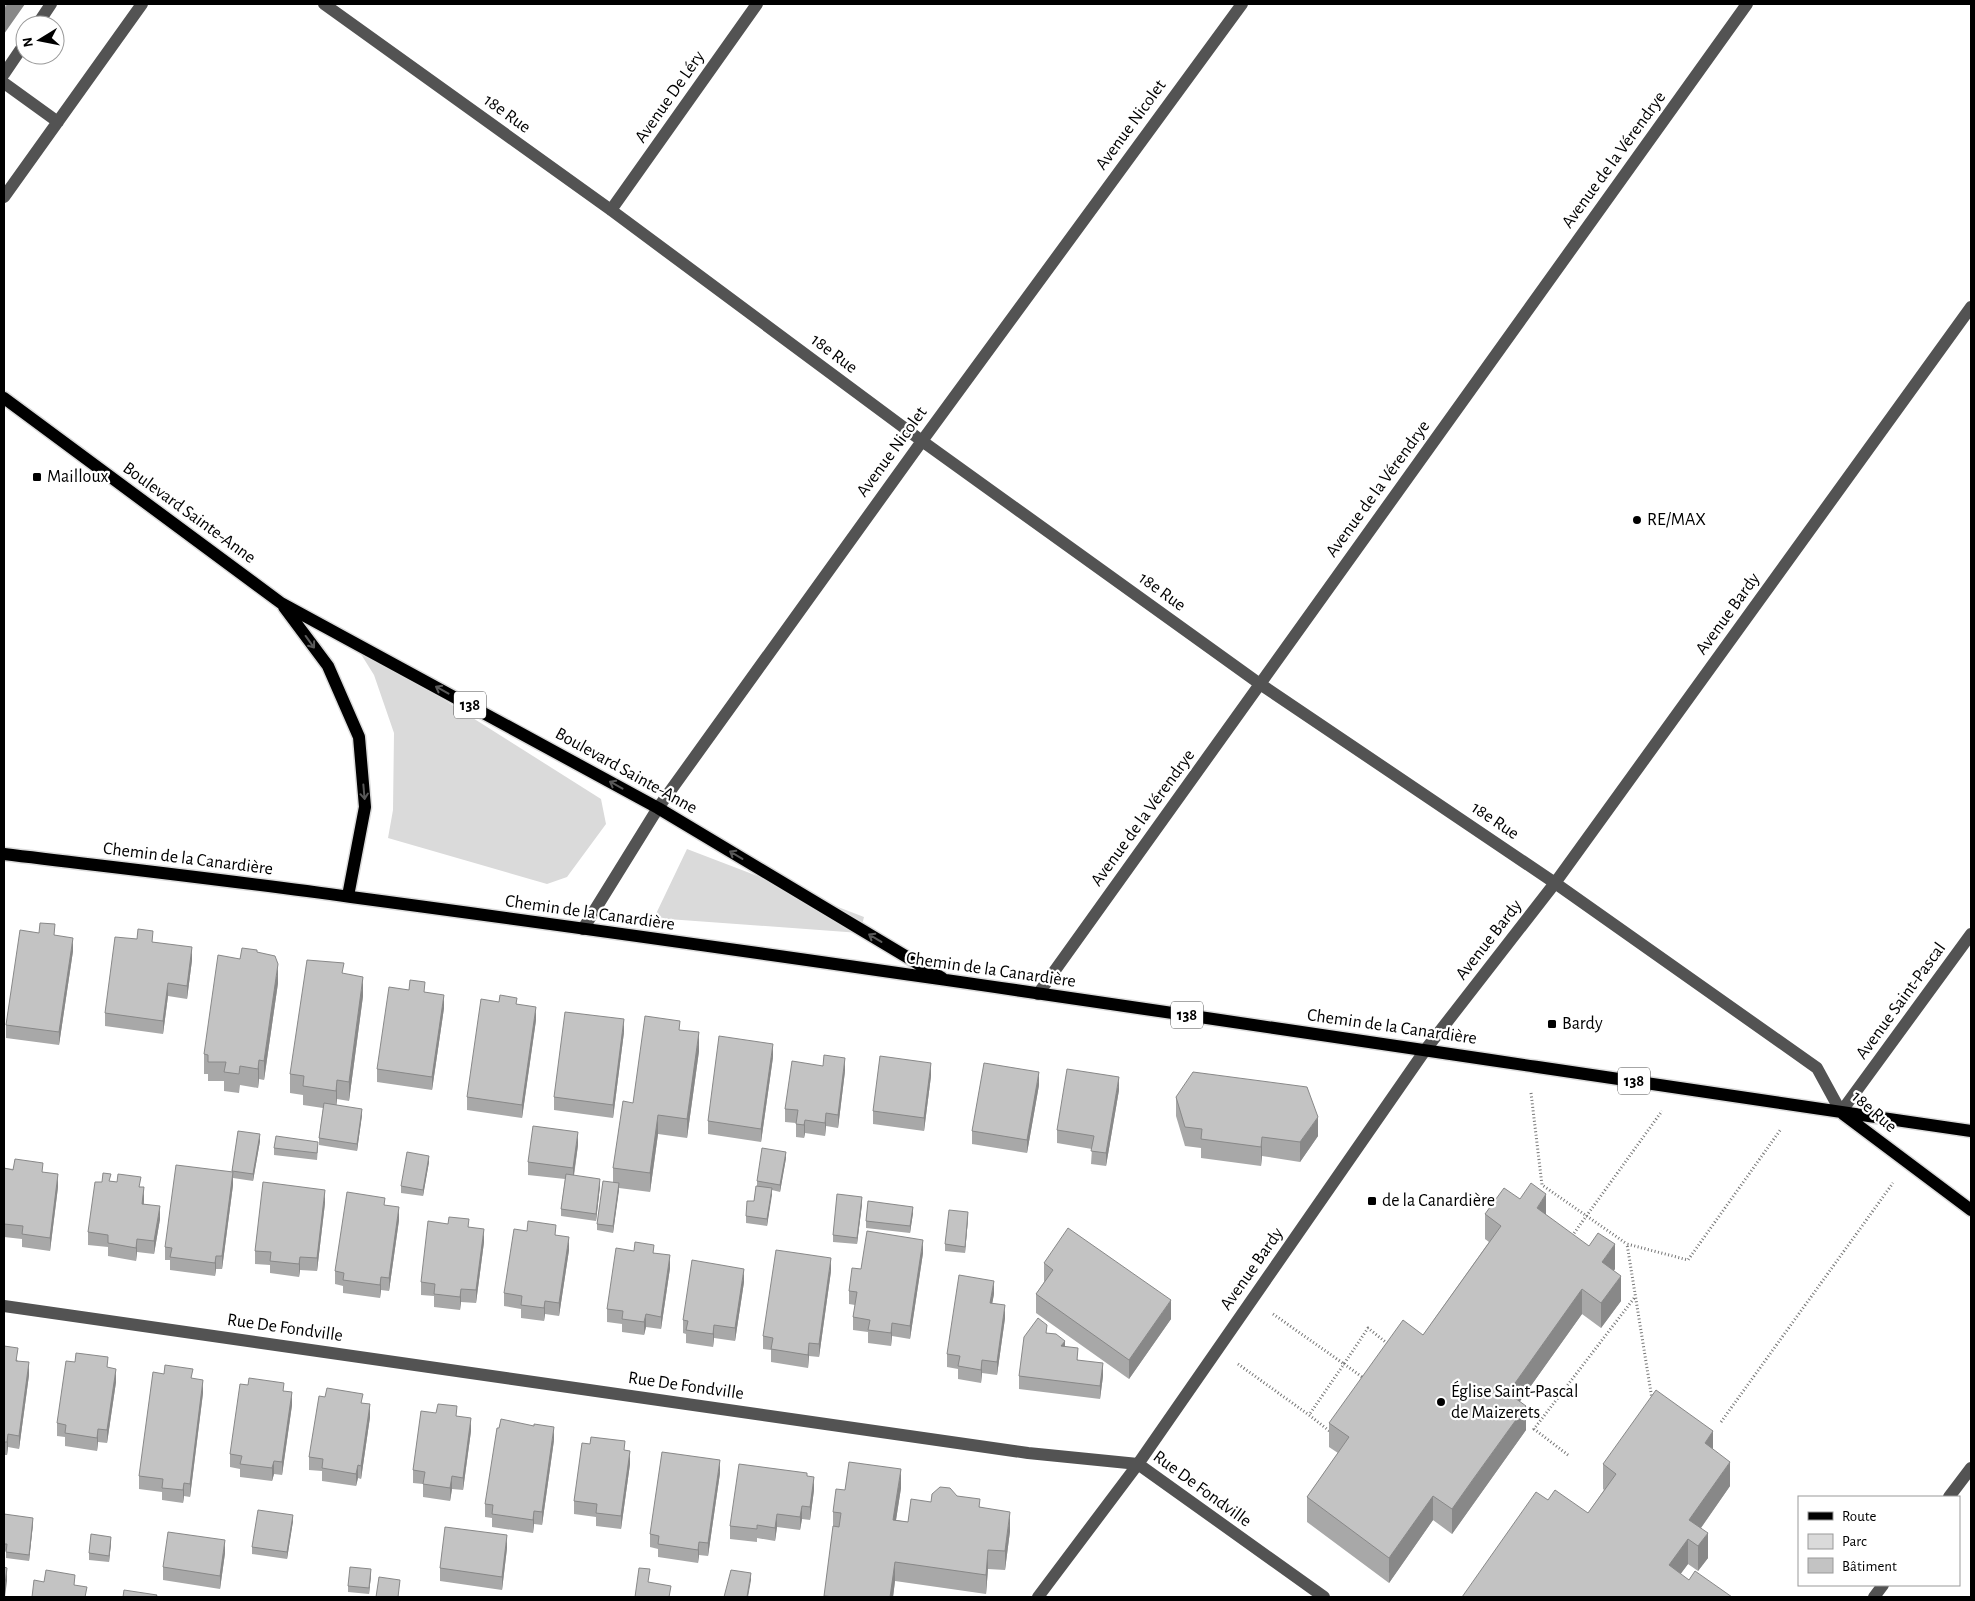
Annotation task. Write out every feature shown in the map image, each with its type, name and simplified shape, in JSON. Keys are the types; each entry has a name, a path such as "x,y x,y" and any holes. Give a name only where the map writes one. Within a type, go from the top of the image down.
{"main road":[{"name":"Boulevard Sainte-Anne","path":"4,398 281,603 658,808 947,981"},
{"name":"Boulevard Sainte-Anne","path":"281,603 328,666 359,737 365,807 348,896"},
{"name":"Chemin de la Canardière","path":"4,854 348,896 1426,1049 1971,1131"},
{"name":"18e Rue","path":"1841,1112 1971,1210"}],"street":[{"path":"44,15 51,4"},
{"path":"4,197 142,4"},
{"name":"18e Rue","path":"324,4 611,210 922,441 1260,684 1555,883 1817,1068 1841,1112"},
{"name":"Avenue De Léry","path":"611,210 757,4"},
{"name":"Avenue Nicolet","path":"583,930 658,808 922,441 1242,4"},
{"name":"Avenue de la Vérendrye","path":"1038,994 1747,4"},
{"path":"4,74 15,58"},
{"path":"4,83 58,122"},
{"name":"Avenue Bardy","path":"1038,1597 1138,1464 1426,1049 1555,883 1971,307"},
{"name":"Avenue Saint-Pascal","path":"1841,1112 1971,934"},
{"name":"Rue De Fondville","path":"4,1306 1028,1453 1138,1464 1324,1597"},
{"path":"1950,1496 1971,1468"},
{"path":"1874,1597 1882,1586"}],"path":[{"path":"1527,1064 1542,1185 1627,1244 1688,1260 1797,1106"},
{"path":"1567,1244 1680,1088"},
{"path":"1721,1422 1908,1162"},
{"path":"1627,1244 1654,1407"},
{"path":"1568,1455 1534,1429 1636,1297"},
{"path":"1253,1298 1366,1380"},
{"path":"1309,1414 1368,1328 1390,1346"},
{"path":"1218,1349 1309,1414 1337,1437"}],"green space":[{"path":"354,643 601,799 606,824 567,877 547,884 388,838 393,810 394,733 374,675"},
{"path":"687,849 864,917 860,933 654,918"}],"building":[{"path":"40,923 55,924 54,935 73,938 59,1032 6,1025 20,930 39,933"},
{"path":"138,929 153,931 152,942 192,947 187,986 168,983 163,1021 105,1013 115,937 137,939"},
{"path":"242,948 257,950 257,952 275,956 278,964 264,1061 259,1060 258,1069 240,1066 239,1074 224,1072 226,1062 208,1062 208,1055 204,1054 218,955 240,959"},
{"path":"307,960 344,963 342,973 363,977 349,1082 337,1080 336,1091 303,1086 304,1076 290,1074"},
{"path":"410,980 425,982 424,992 444,995 432,1077 377,1069 389,987 409,990"},
{"path":"500,995 517,998 516,1004 536,1007 522,1105 467,1097 481,999 499,1002"},
{"path":"565,1012 624,1019 613,1105 554,1097"},
{"path":"645,1016 680,1021 679,1030 699,1032 687,1119 658,1115 650,1173 613,1168 623,1101 633,1103"},
{"path":"719,1036 773,1044 761,1129 708,1121"},
{"path":"824,1055 845,1058 838,1115 826,1113 825,1123 805,1120 804,1125 796,1124 798,1110 785,1109 792,1061 823,1066"},
{"path":"880,1056 931,1063 924,1118 873,1111"},
{"path":"984,1063 1039,1072 1027,1140 972,1131"},
{"path":"1067,1069 1119,1077 1106,1153 1091,1151 1094,1136 1057,1130"},
{"path":"1193,1072 1307,1087 1318,1117 1300,1142 1262,1137 1261,1147 1201,1139 1202,1129 1185,1127 1176,1097"},
{"path":"324,1103 362,1109 357,1144 319,1138"},
{"path":"533,1126 578,1132 573,1168 528,1162"},
{"path":"238,1131 260,1134 253,1174 232,1171"},
{"path":"276,1136 318,1142 317,1153 274,1148"},
{"path":"762,1148 786,1152 780,1185 757,1181"},
{"path":"407,1152 429,1156 423,1190 401,1186"},
{"path":"15,1159 43,1163 42,1172 58,1174 50,1238 22,1234 23,1226 4,1224 4,1168 13,1170"},
{"path":"176,1165 233,1172 222,1256 216,1256 215,1263 170,1257 172,1248 165,1247"},
{"path":"103,1173 111,1174 109,1181 117,1182 118,1174 141,1177 139,1187 144,1187 142,1204 160,1206 154,1241 137,1239 136,1248 108,1243 108,1235 88,1232 95,1182 102,1182"},
{"path":"566,1174 600,1179 596,1214 561,1209"},
{"path":"603,1181 619,1183 613,1226 597,1224"},
{"path":"263,1182 325,1190 317,1258 300,1257 299,1264 270,1261 271,1252 255,1251"},
{"name":"Église Saint-Pascal de Maizerets","path":"1531,1183 1546,1194 1537,1208 1589,1246 1598,1233 1615,1244 1602,1262 1621,1276 1601,1303 1582,1289 1508,1393 1526,1406 1452,1509 1433,1496 1389,1558 1307,1497 1349,1437 1329,1423 1403,1320 1423,1335 1501,1226 1485,1214 1504,1188 1520,1199"},
{"path":"756,1186 772,1188 767,1219 746,1216 747,1201 754,1201"},
{"path":"347,1192 385,1198 384,1205 399,1207 389,1278 381,1277 380,1285 343,1280 344,1273 335,1271"},
{"path":"837,1194 862,1197 857,1238 833,1235"},
{"path":"868,1201 913,1207 910,1226 866,1221"},
{"path":"949,1210 968,1212 965,1247 945,1244"},
{"path":"449,1217 469,1219 468,1227 484,1229 476,1290 461,1289 460,1297 434,1294 435,1284 421,1282 428,1221 448,1224"},
{"path":"528,1221 556,1225 555,1235 569,1237 559,1303 545,1301 544,1308 521,1305 522,1296 504,1293 514,1229 527,1231"},
{"path":"1068,1228 1171,1300 1129,1360 1036,1294 1053,1270 1044,1263"},
{"path":"867,1231 923,1240 910,1326 892,1323 891,1333 868,1330 870,1320 853,1317 857,1292 849,1291 852,1268 861,1269"},
{"path":"635,1242 654,1245 653,1253 670,1255 661,1317 646,1314 644,1322 622,1319 623,1311 607,1309 616,1248 634,1251"},
{"path":"776,1250 831,1258 819,1344 809,1343 808,1355 771,1349 773,1338 763,1336"},
{"path":"692,1260 744,1269 735,1328 714,1325 713,1334 686,1330 688,1321 683,1320"},
{"path":"959,1275 994,1281 990,1303 1005,1305 997,1362 982,1360 981,1370 958,1366 960,1356 947,1354"},
{"path":"1038,1318 1047,1325 1046,1333 1056,1334 1065,1341 1061,1346 1078,1348 1077,1360 1103,1363 1100,1386 1019,1376 1024,1337"},
{"path":"4,1346 18,1348 16,1361 29,1362 19,1436 8,1434 7,1442 4,1442"},
{"path":"76,1353 108,1357 107,1367 116,1369 107,1430 98,1429 97,1438 65,1433 66,1425 57,1423 66,1361 75,1362"},
{"path":"165,1365 193,1369 191,1378 203,1380 190,1484 184,1483 183,1490 162,1488 163,1479 139,1476 153,1372 164,1374"},
{"path":"249,1378 284,1383 283,1391 292,1392 282,1462 274,1461 272,1468 240,1464 242,1456 230,1454 240,1384 248,1385"},
{"path":"327,1388 363,1394 361,1403 370,1404 361,1466 358,1465 356,1474 322,1468 323,1459 309,1457 319,1396 325,1397"},
{"path":"1656,1390 1713,1431 1705,1443 1730,1462 1689,1520 1708,1533 1698,1546 1688,1539 1669,1565 1689,1580 1695,1571 1732,1597 1462,1597 1536,1492 1548,1500 1555,1490 1588,1513 1616,1474 1603,1464"},
{"path":"438,1404 457,1406 456,1416 471,1418 463,1478 452,1476 450,1488 423,1484 425,1472 413,1470 421,1411 436,1413"},
{"path":"501,1419 534,1426 534,1424 554,1427 542,1512 534,1511 533,1520 492,1514 493,1505 485,1504 497,1428 499,1428"},
{"path":"591,1437 625,1441 624,1450 630,1451 621,1516 596,1513 597,1504 574,1501 582,1443 590,1444"},
{"path":"662,1452 720,1460 708,1543 699,1542 698,1550 658,1544 659,1536 650,1534"},
{"path":"849,1462 901,1469 893,1520 908,1522 911,1499 931,1502 932,1494 940,1487 950,1488 957,1496 980,1499 979,1507 1010,1512 1005,1551 988,1550 986,1575 895,1562 890,1597 824,1596 833,1526 839,1527 841,1513 833,1512 836,1489 845,1490"},
{"path":"739,1464 807,1473 807,1476 814,1477 810,1507 802,1506 800,1517 777,1514 775,1528 757,1525 757,1529 730,1526"},
{"path":"258,1510 293,1515 287,1552 252,1547"},
{"path":"4,1514 33,1518 29,1555 6,1552 7,1544 4,1544"},
{"path":"445,1527 507,1535 502,1577 440,1568"},
{"path":"168,1532 225,1540 220,1576 163,1567"},
{"path":"91,1534 111,1537 109,1556 89,1553"},
{"path":"4,1567 7,1568 4,1592"},
{"path":"350,1567 371,1569 369,1588 348,1586"},
{"path":"639,1568 650,1569 648,1582 671,1586 669,1597 635,1597"},
{"path":"46,1570 75,1575 74,1585 87,1587 85,1597 32,1597 34,1580 44,1582"},
{"path":"731,1570 751,1573 747,1597 724,1597"},
{"path":"379,1577 400,1580 398,1597 376,1597"},
{"path":"124,1590 157,1595 156,1597 123,1597"}],"place":[{"name":"Mailloux","path":"37,477"},
{"name":"RE/MAX","path":"1637,520"},
{"name":"Bardy","path":"1552,1024"},
{"name":"de la Canardière","path":"1372,1201"},
{"name":"Église Saint-Pascal de Maizerets","path":"1441,1402"}]}
